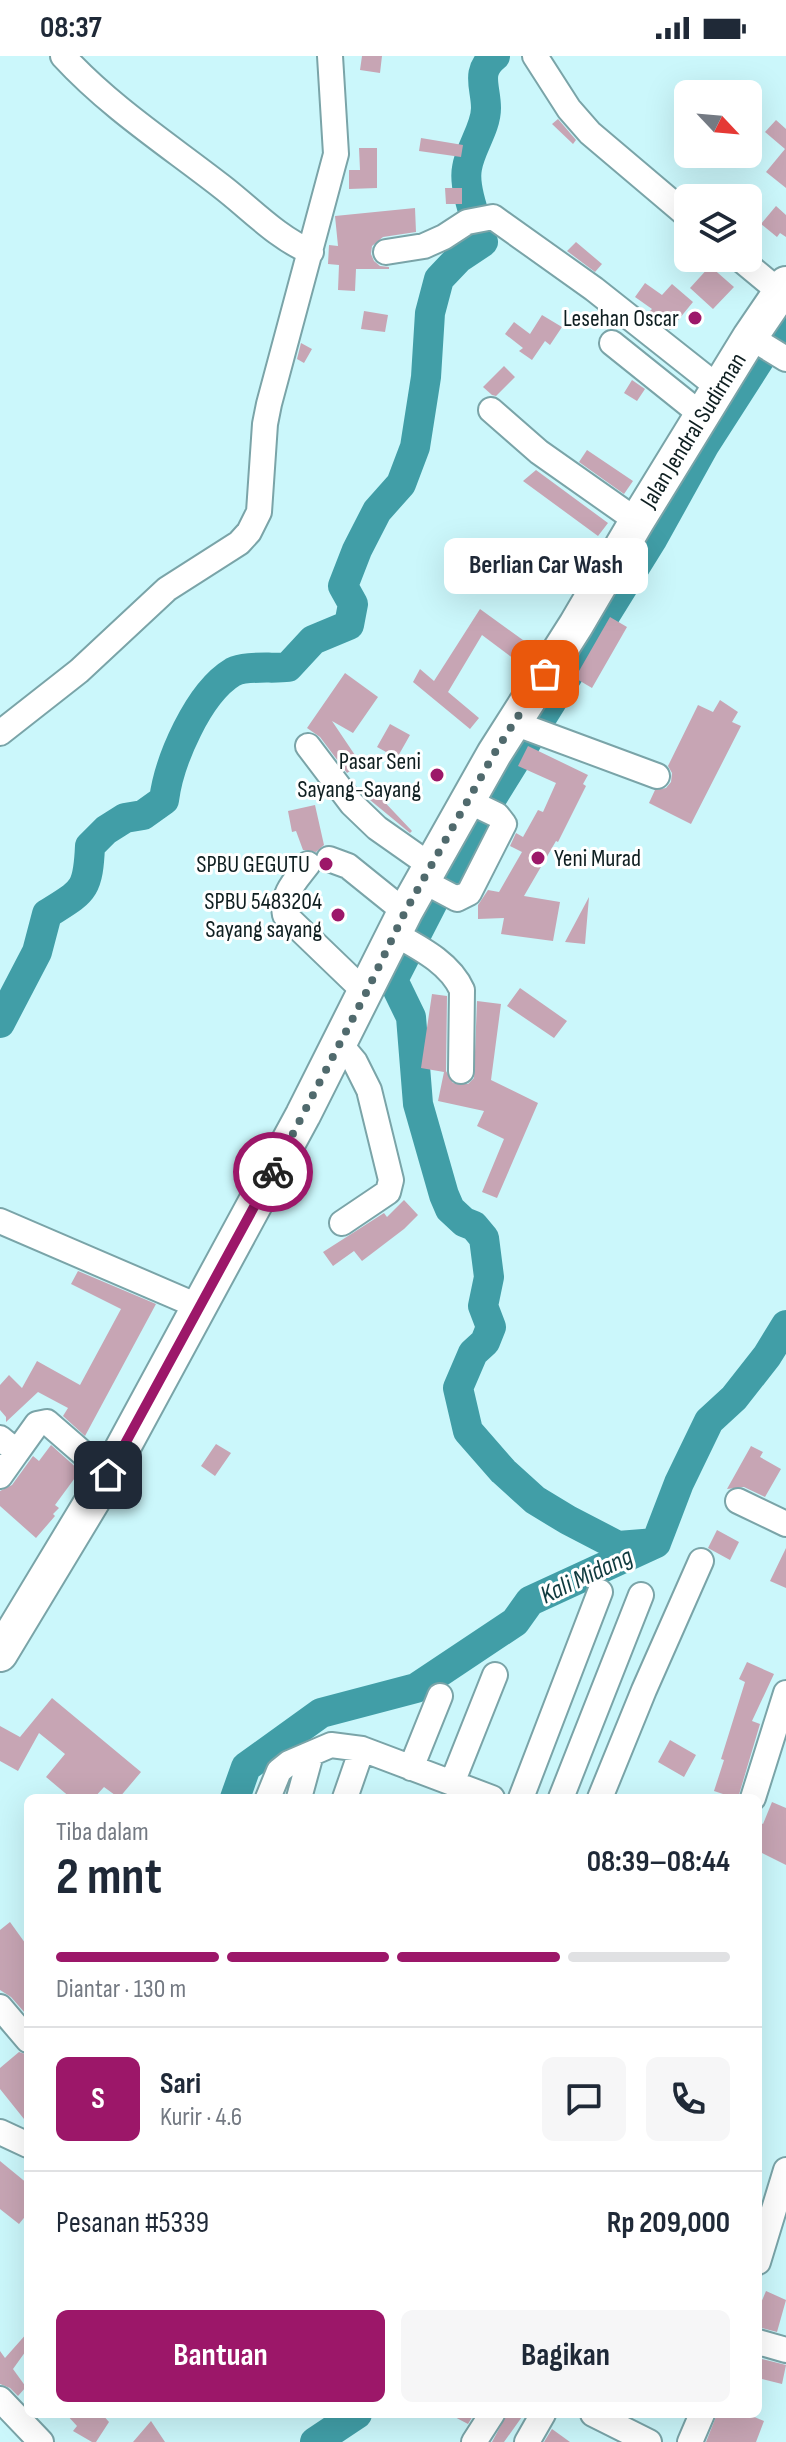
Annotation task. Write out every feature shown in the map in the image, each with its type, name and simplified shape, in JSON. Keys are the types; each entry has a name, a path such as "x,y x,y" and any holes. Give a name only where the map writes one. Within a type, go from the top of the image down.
{"highway":[{"name":"Jalan Jendral Sudirman","path":"0,1654 108,1475 366,993 407,934 529,728 576,625 637,521 711,402 769,348 783,288"}],"street":[{"path":"63,56 143,128 232,194 284,239 311,252"},
{"path":"0,733 79,671 167,589 239,543 256,523 261,498 265,424 336,154 330,56"},
{"path":"535,56 569,109 590,133 674,204"},
{"path":"386,252 424,246 483,218 594,289 711,402"},
{"path":"760,272 783,288"},
{"path":"612,343 711,402"},
{"path":"491,410 539,452 637,521"},
{"path":"529,728 657,776"},
{"path":"308,746 352,804 436,883 465,897 503,830 502,818 482,807"},
{"path":"366,993 285,915 283,905 288,891 319,862 348,866 407,934 457,978 462,990 461,1071"},
{"path":"340,1044 355,1062 369,1090 391,1180 388,1192 342,1223"},
{"path":"0,1221 200,1307"},
{"path":"0,1476 8,1445 37,1424 47,1422 108,1475"},
{"path":"738,1501 786,1524"},
{"path":"602,1794 701,1561"},
{"path":"523,1794 600,1592"},
{"path":"563,1794 641,1595"},
{"path":"452,1783 495,1675"},
{"path":"754,1794 786,1693"},
{"path":"411,1768 440,1696"},
{"path":"270,1794 279,1771 289,1763 331,1745 362,1749 481,1794"},
{"path":"346,1794 362,1749"},
{"path":"300,1794 311,1754"},
{"path":"0,2007 24,2035"},
{"path":"762,2249 786,2170"},
{"path":"762,2343 786,2350"},
{"path":"0,2399 24,2416"},
{"path":"474,2442 489,2418"},
{"path":"527,2442 541,2418"},
{"path":"601,2418 649,2442"},
{"path":"690,2442 700,2418"},
{"path":"28,2419 41,2442"}],"building":[{"path":"362,56 382,56 380,73 360,70"},
{"path":"558,119 576,140 573,144 552,124"},
{"path":"776,120 786,129 786,188 766,172 785,149 765,132"},
{"path":"421,138 463,145 461,157 419,151"},
{"path":"359,148 377,148 377,188 349,189 349,170 360,170"},
{"path":"445,188 462,188 462,204 446,204"},
{"path":"776,206 786,215 786,237 780,233 777,237 762,223"},
{"path":"415,208 416,232 383,237 372,246 374,261 389,269 356,269 355,291 338,290 339,265 328,264 329,245 338,246 335,216"},
{"path":"576,242 602,264 595,272 567,251"},
{"path":"705,272 717,272 734,287 713,309 690,288"},
{"path":"645,283 662,295 672,284 693,302 670,330 648,313 652,309 635,297"},
{"path":"364,311 388,315 385,332 361,329"},
{"path":"542,315 562,327 550,345 545,341 532,360 519,351 523,348 505,334 514,322 530,334"},
{"path":"301,343 312,349 304,363 297,359"},
{"path":"504,366 515,377 496,396 492,395 483,387"},
{"path":"632,380 645,389 637,401 624,393"},
{"path":"587,450 633,481 624,494 579,462"},
{"path":"536,470 608,523 598,536 523,481"},
{"path":"480,609 534,648 522,665 482,635 448,692 479,718 470,729 413,682 420,669 434,681"},
{"path":"610,617 627,627 592,688 575,678"},
{"path":"345,673 378,697 353,733 332,721 361,764 347,773 320,737 307,728"},
{"path":"720,700 738,712 732,722 741,726 691,824 649,803 655,790 666,788 671,782 672,773 668,766 698,705 713,712"},
{"path":"390,724 410,735 397,758 377,747"},
{"path":"528,746 588,775 583,784 586,786 558,842 524,896 560,902 553,941 501,934 504,918 478,919 478,905 488,890 499,892 522,852 510,846 516,833 523,837 538,810 543,812 556,783 518,766"},
{"path":"377,794 412,831 410,833 370,800"},
{"path":"315,805 324,845 316,852 303,850 296,831 292,832 288,811"},
{"path":"589,897 585,944 565,942"},
{"path":"520,988 567,1021 554,1038 507,1006"},
{"path":"432,994 447,996 446,1071 453,1083 468,1084 474,1078 477,1001 501,1004 491,1080 538,1103 497,1198 482,1192 504,1139 477,1126 484,1111 438,1101 444,1072 421,1068"},
{"path":"404,1200 418,1215 404,1229 362,1261 354,1251 333,1266 323,1252 384,1213 387,1217"},
{"path":"78,1271 156,1304 85,1436 63,1416 68,1408 38,1392 6,1422 0,1410 0,1385 9,1375 22,1388 37,1361 80,1385 121,1309 71,1284"},
{"path":"216,1444 231,1453 215,1476 201,1466"},
{"path":"51,1445 80,1471 55,1505 59,1508 53,1514 55,1516 36,1538 0,1506 0,1491 12,1485 33,1456 39,1461"},
{"path":"751,1446 763,1452 760,1457 781,1469 765,1497 744,1487 727,1489"},
{"path":"717,1530 739,1542 730,1560 708,1548"},
{"path":"786,1548 786,1588 770,1581"},
{"path":"747,1662 774,1674 752,1721 760,1724 739,1794 723,1794 714,1791 745,1682 739,1679"},
{"path":"52,1698 141,1772 122,1794 114,1794 104,1787 98,1794 66,1794 46,1777 65,1754 39,1733 18,1771 0,1761 0,1726 20,1737"},
{"path":"670,1740 696,1755 684,1777 658,1762"},
{"path":"772,1802 786,1808 786,1865 762,1853 763,1824"},
{"path":"10,1922 24,1941 24,2012 0,1990 0,1930"},
{"path":"19,2052 24,2054 24,2119 0,2089 0,2068"},
{"path":"0,2161 24,2181 24,2218 19,2224 0,2209"},
{"path":"766,2291 786,2300 777,2332 762,2328 762,2300"},
{"path":"24,2337 24,2354 13,2369 24,2384 18,2396 0,2384 0,2351 5,2358"},
{"path":"762,2359 786,2365 782,2384 762,2379"},
{"path":"70,2418 106,2418 109,2422 96,2442 73,2431 77,2426"},
{"path":"457,2418 472,2418 468,2424"},
{"path":"505,2418 521,2418 504,2442 492,2442"},
{"path":"715,2418 757,2418 764,2421 756,2442 706,2442"},
{"path":"151,2421 165,2442 133,2442"},
{"path":"552,2429 570,2442 544,2442"}],"waterway":[{"path":"0,1023 37,952 47,914 76,895 85,882 90,846 106,830 125,818 143,815 164,800 179,748 208,695 238,670 288,667 313,640 349,625 353,604 343,586 377,511 401,484 415,447 426,377 430,313 439,279 459,258 483,242 466,176 485,116 483,74 495,56"},
{"path":"656,1543 618,1546 568,1520 535,1500 503,1471 468,1431 458,1388 473,1353 485,1342 491,1327 483,1306 489,1277 484,1238 474,1226 464,1222 450,1209 444,1195 418,1104 411,1017 393,980 490,801 653,538 704,446 786,318"},
{"name":"Kali Midang","path":"236,1794 246,1767 321,1713 416,1688 515,1622 530,1601 656,1543 679,1483 709,1421 734,1398 767,1356 786,1325"},
{"name":"Kali Midang","path":"315,2442 351,2418"}],"way so far":[{"path":"273,1172 405,912 494,754 545,674"}],"place":[{"name":"Lesehan Oscar","path":"695,318"},
{"name":"Berlian Car Wash","path":"545,674"},
{"name":"Pasar Seni Sayang-Sayang","path":"437,775"},
{"name":"Yeni Murad","path":"538,858"},
{"name":"SPBU GEGUTU","path":"326,864"},
{"name":"SPBU 5483204 Sayang sayang","path":"338,915"}],"route":[{"path":"108,1475 273,1172"}]}
